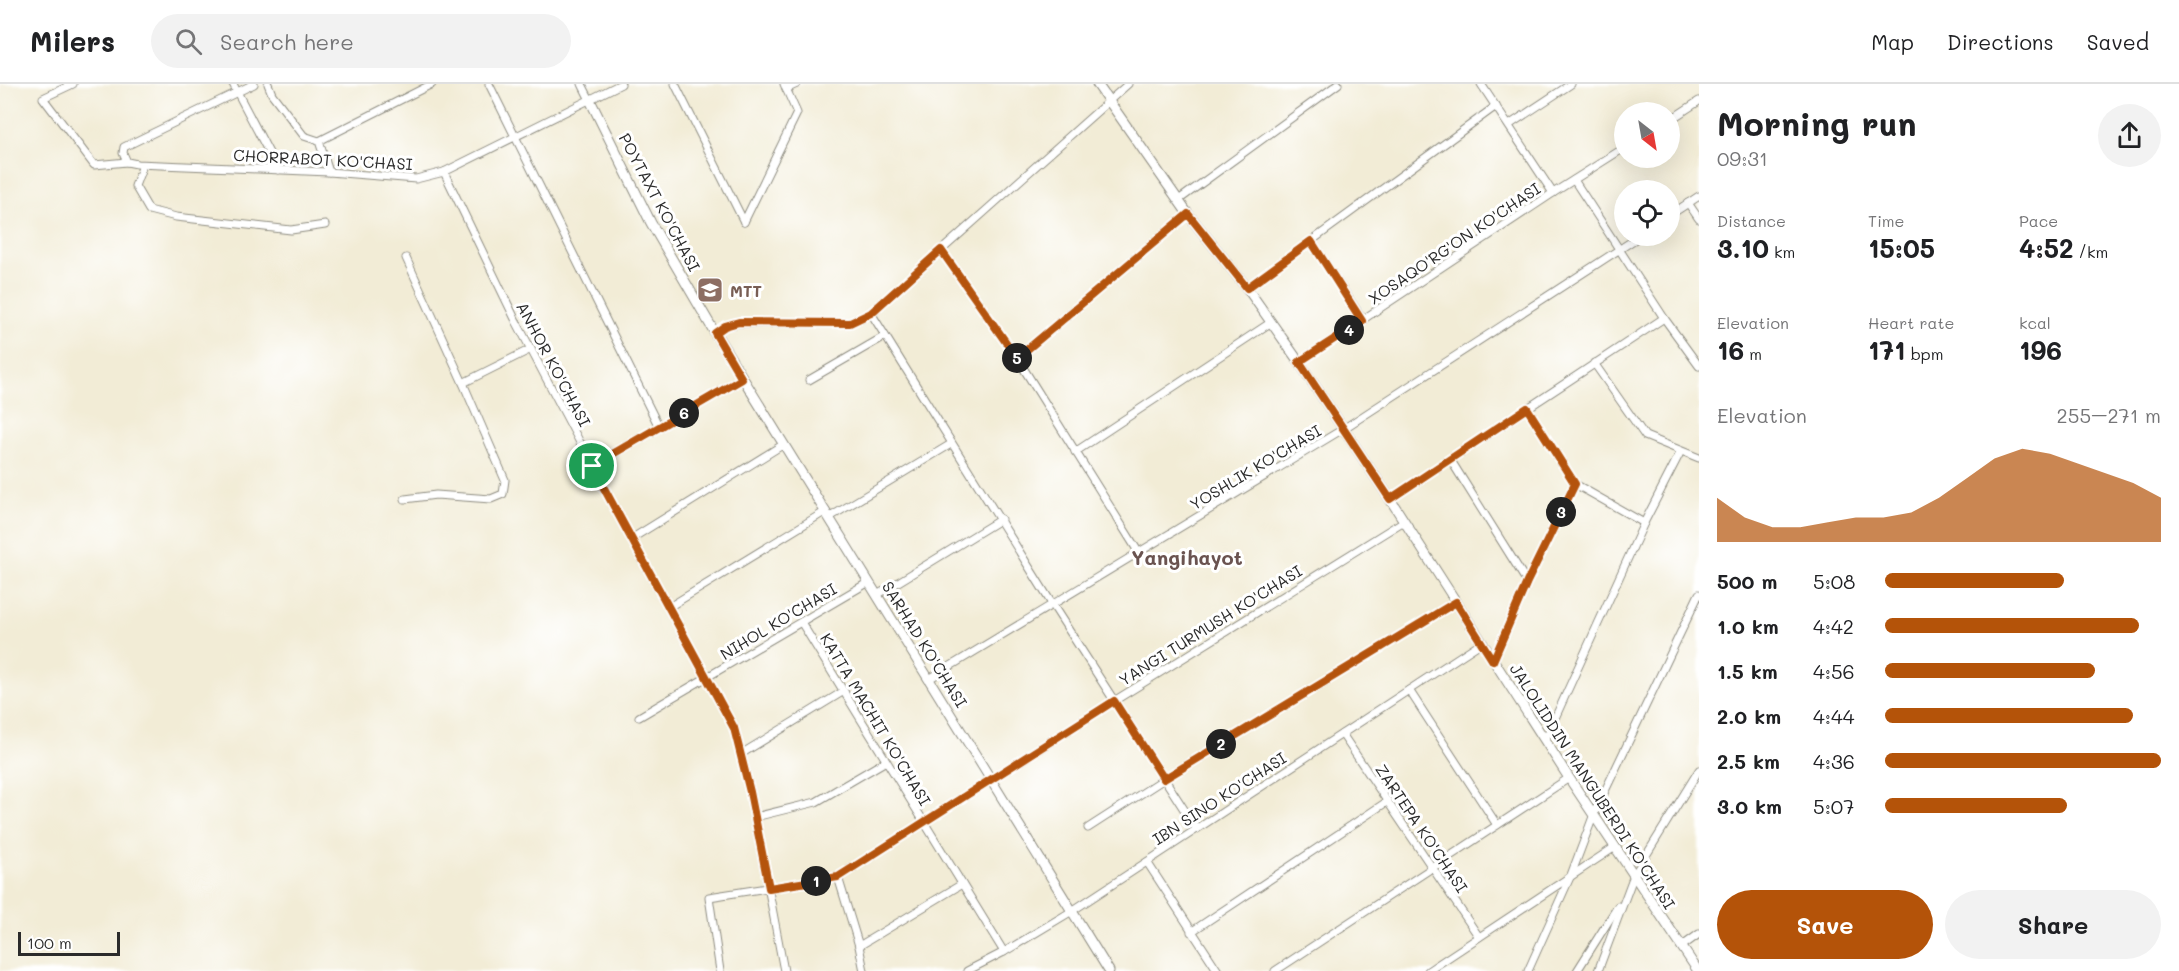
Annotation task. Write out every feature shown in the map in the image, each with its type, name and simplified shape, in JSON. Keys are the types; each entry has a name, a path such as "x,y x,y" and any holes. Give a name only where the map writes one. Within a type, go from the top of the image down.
{"street":[{"name":"CHORRABOT KO'CHASI","path":"73,84 43,98 94,165 127,162 143,165 329,171 416,179 444,172 621,84"},
{"path":"233,84 278,170"},
{"path":"127,162 123,153 124,147 255,84"},
{"path":"268,84 272,94 304,136 319,141 432,84"},
{"path":"489,84 659,428"},
{"name":"POYTAXT KO'CHASI","path":"582,84 651,223 715,333"},
{"path":"675,84 744,222 797,113 785,87 797,84"},
{"name":"JALOLIDDIN MANGUBERDI KO'CHASI","path":"1097,84 1180,199 1188,214 1247,288 1299,362 1569,778 1698,971"},
{"path":"715,333 725,326 739,322 850,323 871,313 1128,84"},
{"path":"1180,199 1338,84"},
{"path":"1481,84 1553,193"},
{"path":"1509,125 1571,84"},
{"path":"1680,113 1699,101"},
{"path":"1247,288 1496,106"},
{"path":"319,141 329,171"},
{"name":"XOSAQO'RG'ON KO'CHASI","path":"1299,362 1614,154"},
{"path":"143,165 135,186 149,210 176,217 291,230 325,225"},
{"name":"ANHOR KO'CHASI","path":"444,172 531,349 592,466 734,728 755,816 783,971"},
{"path":"1574,180 1664,318 1699,366"},
{"path":"1680,208 1699,196"},
{"path":"1688,203 1699,219"},
{"path":"1017,358 1188,214"},
{"path":"1311,241 1362,321"},
{"name":"YOSHLIK KO'CHASI","path":"929,679 1343,429 1625,246"},
{"path":"941,250 1017,358 1139,554"},
{"path":"405,500 436,495 490,499 503,494 505,480 406,258"},
{"path":"871,313 951,444 1001,519 1052,604 1196,828"},
{"path":"1390,499 1664,318"},
{"path":"1075,452 1270,323"},
{"name":"SARHAD KO'CHASI","path":"715,333 1109,971"},
{"path":"809,380 885,336"},
{"path":"463,383 531,349"},
{"path":"1594,363 1644,436 1699,458"},
{"path":"592,466 742,379"},
{"path":"1527,408 1575,484 1644,524"},
{"path":"631,539 784,444"},
{"path":"669,607 951,444"},
{"path":"1545,740 1644,524 1681,451"},
{"path":"1450,459 1527,582"},
{"path":"1493,661 1527,582 1575,484"},
{"path":"877,595 1001,519"},
{"name":"YANGI TURMUSH KO'CHASI","path":"720,971 709,897 838,877 1114,701 1404,521"},
{"name":"NIHOL KO'CHASI","path":"639,717 869,582"},
{"path":"1528,971 1571,875 1594,814 1699,594"},
{"path":"1088,828 1164,779 1456,602"},
{"name":"KATTA MACHIT KO'CHASI","path":"801,622 1004,952"},
{"name":"IBN SINO KO'CHASI","path":"967,971 1004,952 1071,911 1482,642"},
{"path":"1409,690 1497,825"},
{"path":"741,754 844,691"},
{"name":"ZARTEPA KO'CHASI","path":"1342,734 1479,937"},
{"path":"755,816 816,802 886,761"},
{"path":"1599,971 1634,875 1699,770"},
{"path":"1275,971 1569,778"},
{"path":"1191,932 1388,801"},
{"path":"1432,970 1615,847"},
{"path":"1147,862 1218,971"},
{"path":"838,877 859,946 864,971"},
{"path":"859,946 962,884"},
{"path":"1577,971 1626,894"},
{"path":"1681,947 1699,934"}],"place":[{"name":"MTT","path":"710,290"}],"district":[{"name":"Yangihayot","path":"1187,557"}],"route":[{"path":"1188,214 1247,288 1311,241 1362,321 1299,362 1390,499 1527,408 1575,484 1527,582 1493,661 1456,602 1164,779 1114,701 838,877 769,888 750,792 734,728 592,466 742,379 715,333 725,326 739,322 850,323 871,313 941,250 1017,358 1188,214"}]}
